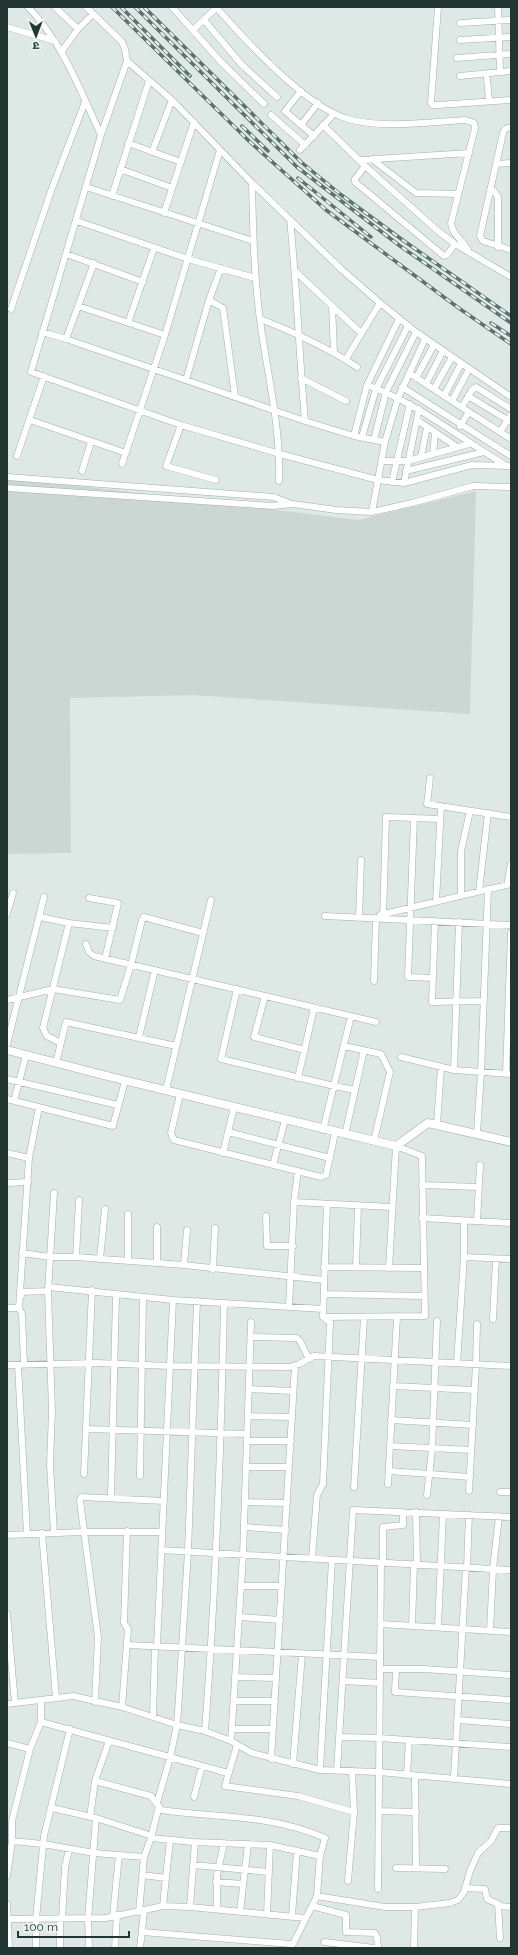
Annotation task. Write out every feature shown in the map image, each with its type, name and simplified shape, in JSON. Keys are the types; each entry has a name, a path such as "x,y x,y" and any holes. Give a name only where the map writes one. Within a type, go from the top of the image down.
{"street":[{"path":"28,7 44,24 62,51 101,135"},
{"path":"55,7 78,29"},
{"path":"86,7 122,42 127,61 101,135 77,221 31,372 181,425 280,454 378,480 404,483 472,465 509,466"},
{"path":"172,7 194,29 222,62 264,104"},
{"path":"194,29 217,7 244,39 301,91 334,114 348,119 379,123 472,121 475,128 451,227 469,252"},
{"path":"438,7 430,103 438,105 489,100 511,100"},
{"path":"498,7 500,72"},
{"path":"62,51 78,29 93,14"},
{"path":"204,20 242,65 276,97"},
{"path":"460,23 511,20"},
{"path":"7,27 55,41"},
{"path":"460,40 511,37"},
{"path":"457,58 511,54"},
{"path":"127,61 172,100 252,183 380,303 425,339 511,397"},
{"path":"460,76 511,71"},
{"path":"487,79 489,100"},
{"path":"112,196 128,142 149,81"},
{"path":"301,91 285,111 314,136"},
{"path":"152,152 172,100"},
{"path":"11,309 51,190 85,102"},
{"path":"301,124 318,103"},
{"path":"271,114 305,145"},
{"path":"300,150 334,114"},
{"path":"164,213 194,122"},
{"path":"323,126 365,166 455,244 511,277"},
{"path":"511,127 505,129 503,133 480,236 483,241 511,250"},
{"path":"128,142 181,162"},
{"path":"122,464 141,411 165,335 220,150"},
{"path":"360,160 468,153"},
{"path":"372,159 416,193 458,194"},
{"path":"496,164 511,163"},
{"path":"365,166 355,179 355,182 444,256 447,255 455,244"},
{"path":"120,169 172,188"},
{"path":"252,183 253,240 256,278 260,319 280,454 279,481"},
{"path":"86,187 198,224 253,240"},
{"path":"490,190 497,194 498,197 498,247"},
{"path":"290,220 296,272 298,334 305,420"},
{"path":"77,221 188,259 256,278"},
{"path":"128,323 154,248"},
{"path":"66,254 143,282"},
{"path":"66,339 94,263"},
{"path":"186,380 209,300 221,268"},
{"path":"296,272 361,333"},
{"path":"209,300 223,308 235,396"},
{"path":"346,360 380,303"},
{"path":"78,306 165,335"},
{"path":"332,306 334,352"},
{"path":"260,319 298,334 334,352 357,367"},
{"path":"354,436 367,385 399,319"},
{"path":"362,437 376,389 408,326"},
{"path":"42,332 354,436 385,442"},
{"path":"374,440 386,392 416,332"},
{"path":"372,512 385,442 398,398 425,339"},
{"path":"416,378 434,345"},
{"path":"426,384 443,351"},
{"path":"434,389 452,357"},
{"path":"444,396 461,364"},
{"path":"452,401 469,369"},
{"path":"409,373 511,439"},
{"path":"17,456 44,376"},
{"path":"301,378 346,401"},
{"path":"367,385 386,392 419,409 456,433 469,444 509,466"},
{"path":"402,387 511,456"},
{"path":"462,407 472,390 476,387 511,410"},
{"path":"468,396 510,419 500,432"},
{"path":"392,482 410,404"},
{"path":"404,483 419,409"},
{"path":"456,433 469,412"},
{"path":"30,420 126,453"},
{"path":"417,420 457,447"},
{"path":"181,425 166,466 216,480"},
{"path":"421,458 427,427"},
{"path":"433,454 435,432"},
{"path":"443,451 444,438"},
{"path":"82,471 91,442"},
{"path":"382,461 408,461 469,444"},
{"path":"406,471 484,452"},
{"path":"7,477 116,486 160,487 274,497 293,504 336,510 372,512 412,503 473,486 511,487"},
{"path":"114,496 116,486"},
{"path":"7,488 273,506 293,504"},
{"path":"430,778 428,804 511,817"},
{"path":"436,902 441,806"},
{"path":"461,896 461,851 470,811"},
{"path":"479,891 488,813"},
{"path":"374,981 386,817 440,819"},
{"path":"414,818 408,977 433,978"},
{"path":"359,918 362,860"},
{"path":"378,917 509,884 511,864"},
{"path":"477,1133 481,1073 488,889"},
{"path":"7,914 13,893"},
{"path":"7,1044 44,897"},
{"path":"89,898 118,903 105,958"},
{"path":"166,1090 191,979 211,900"},
{"path":"325,916 359,918 378,917 511,925"},
{"path":"40,917 69,923 113,928"},
{"path":"7,1000 53,989 120,1000 144,917 202,933"},
{"path":"435,921 432,1002 457,1000 483,1001"},
{"path":"454,1070 459,922"},
{"path":"61,1043 47,1036 43,1028 69,923"},
{"path":"401,1057 454,1070 481,1073 509,1073 511,933"},
{"path":"86,944 89,952 94,956 376,1022"},
{"path":"139,1037 155,970"},
{"path":"236,989 221,1059 355,1090"},
{"path":"265,996 254,1037 305,1050"},
{"path":"298,1078 314,1008"},
{"path":"323,1130 351,1016"},
{"path":"56,1063 66,1022 176,1046"},
{"path":"344,1046 382,1054 390,1069 374,1141"},
{"path":"7,1050 335,1133 396,1146 422,1156 425,1316 323,1317"},
{"path":"345,1135 364,1050"},
{"path":"14,1101 26,1055"},
{"path":"437,1124 442,1068"},
{"path":"7,1079 118,1105"},
{"path":"7,1099 113,1126 125,1080"},
{"path":"180,1094 171,1133 174,1140 223,1153 324,1177 326,1175 335,1133"},
{"path":"27,1534 21,1364 22,1314 19,1308 29,1158 39,1107"},
{"path":"223,1153 234,1107"},
{"path":"273,1165 285,1120"},
{"path":"389,1268 391,1207 396,1146 428,1123 511,1142"},
{"path":"228,1132 330,1158"},
{"path":"7,1153 29,1158"},
{"path":"477,1221 480,1165"},
{"path":"289,1307 294,1202 298,1171"},
{"path":"7,1183 28,1182"},
{"path":"422,1185 478,1187"},
{"path":"54,1193 48,1289 53,1437 50,1465 54,1533"},
{"path":"76,1257 79,1200"},
{"path":"294,1202 391,1207"},
{"path":"323,1317 327,1204"},
{"path":"356,1266 358,1205"},
{"path":"100,1259 105,1209"},
{"path":"128,1214 128,1261"},
{"path":"266,1216 267,1246 293,1246"},
{"path":"422,1218 511,1223"},
{"path":"457,1363 464,1257 464,1221"},
{"path":"157,1227 157,1264"},
{"path":"213,1269 215,1228"},
{"path":"184,1265 187,1230"},
{"path":"22,1253 50,1257 76,1257 184,1265 324,1280"},
{"path":"464,1257 511,1259"},
{"path":"493,1319 496,1259"},
{"path":"324,1267 356,1266 423,1268"},
{"path":"19,1308 21,1292 48,1289 92,1290 116,1295 173,1300 323,1309"},
{"path":"84,1474 92,1290"},
{"path":"324,1294 424,1296"},
{"path":"111,1498 114,1430 116,1295"},
{"path":"140,1476 143,1297"},
{"path":"153,1717 173,1300"},
{"path":"140,1948 142,1932 141,1911 144,1857 151,1837 177,1725 188,1551 196,1366 197,1301"},
{"path":"205,1732 211,1650 223,1366 224,1303"},
{"path":"7,1308 19,1308"},
{"path":"312,1558 317,1495 323,1484 329,1356 330,1322 323,1317"},
{"path":"354,1487 364,1317"},
{"path":"388,1484 397,1317"},
{"path":"427,1495 428,1474 432,1449 437,1321"},
{"path":"231,1741 243,1554 251,1322"},
{"path":"469,1491 477,1324"},
{"path":"251,1337 297,1338 309,1359"},
{"path":"7,1365 89,1363 170,1366 295,1366 314,1356 329,1356 511,1366"},
{"path":"271,1759 295,1366"},
{"path":"393,1386 475,1390"},
{"path":"249,1389 293,1391"},
{"path":"248,1416 292,1417"},
{"path":"391,1420 473,1425"},
{"path":"87,1430 247,1434"},
{"path":"247,1441 291,1441"},
{"path":"390,1446 471,1450"},
{"path":"246,1467 289,1467"},
{"path":"389,1471 470,1477"},
{"path":"500,1492 511,1492"},
{"path":"95,1702 98,1637 83,1532 80,1501 81,1497 164,1501"},
{"path":"245,1502 287,1503"},
{"path":"337,1771 353,1510 511,1517"},
{"path":"378,1888 383,1527 403,1525 403,1512"},
{"path":"412,1626 416,1564 416,1512"},
{"path":"438,1627 440,1566 444,1514"},
{"path":"454,1778 469,1515"},
{"path":"490,1631 493,1569 499,1516"},
{"path":"244,1527 286,1530"},
{"path":"7,1536 42,1533 127,1531 162,1532"},
{"path":"122,1707 128,1629 124,1624 127,1531"},
{"path":"42,1533 56,1698"},
{"path":"161,1550 511,1570"},
{"path":"320,1770 332,1560"},
{"path":"241,1586 282,1586"},
{"path":"7,1614 14,1703"},
{"path":"239,1617 280,1620"},
{"path":"381,1624 511,1632"},
{"path":"127,1645 380,1657"},
{"path":"293,1764 302,1654"},
{"path":"380,1669 424,1669 511,1676"},
{"path":"396,1669 395,1692 511,1700"},
{"path":"235,1677 276,1678"},
{"path":"343,1680 380,1684"},
{"path":"7,1704 73,1696 122,1707 231,1741 237,1746 252,1753 271,1759 320,1770 379,1772 511,1784"},
{"path":"7,1876 12,1841 12,1821 30,1750 41,1722 41,1700"},
{"path":"234,1701 275,1701"},
{"path":"458,1720 511,1724"},
{"path":"41,1722 228,1773"},
{"path":"36,1948 36,1919 44,1844 70,1729"},
{"path":"232,1729 273,1729"},
{"path":"340,1737 379,1738 511,1747"},
{"path":"407,1775 409,1740"},
{"path":"89,1948 88,1919 94,1853 94,1781 109,1741"},
{"path":"7,1743 30,1750"},
{"path":"237,1746 224,1786 298,1796 354,1812"},
{"path":"194,1797 202,1766"},
{"path":"348,1881 354,1812 352,1771"},
{"path":"415,1776 416,1868"},
{"path":"94,1781 151,1796 162,1810 244,1817 285,1823 325,1838 320,1856 317,1896 291,1946 142,1932"},
{"path":"52,1808 93,1818 151,1837 194,1842 270,1846 320,1856"},
{"path":"379,1812 416,1812"},
{"path":"317,1896 375,1906 415,1907 450,1903 458,1900 465,1888 470,1871 478,1853 491,1841 498,1828 511,1828"},
{"path":"163,1906 170,1840"},
{"path":"12,1841 44,1844 94,1853 144,1857"},
{"path":"190,1907 194,1842"},
{"path":"217,1909 216,1882 224,1843"},
{"path":"240,1912 248,1844"},
{"path":"267,1914 270,1846"},
{"path":"60,1948 65,1867 69,1849"},
{"path":"292,1916 297,1851"},
{"path":"115,1948 115,1916 119,1855"},
{"path":"193,1865 269,1872"},
{"path":"396,1868 445,1869"},
{"path":"142,1875 166,1878"},
{"path":"216,1882 243,1884"},
{"path":"465,1888 485,1889 487,1899 496,1902 499,1906 500,1938"},
{"path":"7,1904 8,1944"},
{"path":"8,1919 88,1919 115,1916 163,1906 217,1909 305,1918"},
{"path":"312,1906 346,1915 346,1932 375,1933 378,1948"},
{"path":"499,1906 511,1907"},
{"path":"414,1948 415,1907"},
{"path":"324,1942 374,1948"}],"shaded area":[{"path":"7,477 359,520 476,491 470,714 192,695 70,698 71,853 7,854"}],"railway":[{"path":"112,7 250,142 326,210 460,309 511,344"},
{"path":"121,7 190,76"},
{"path":"135,7 297,167 400,246 511,323"},
{"path":"144,7 301,162 340,194 404,241 511,316"},
{"path":"242,126 268,151"},
{"path":"298,178 371,237"},
{"path":"491,323 511,336"}]}
